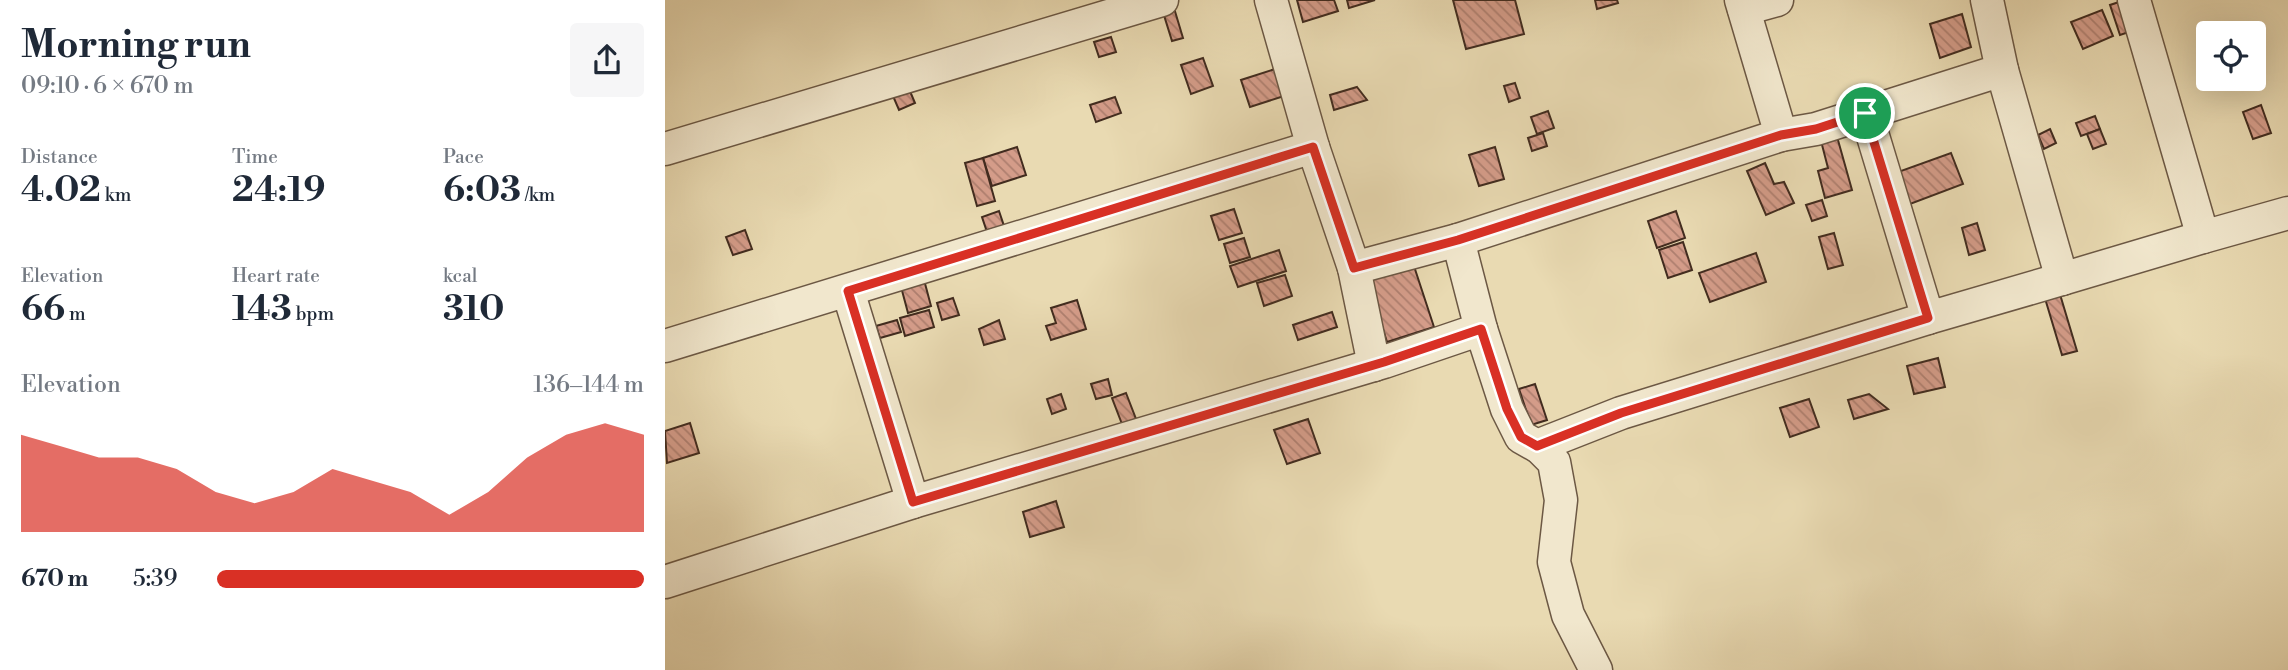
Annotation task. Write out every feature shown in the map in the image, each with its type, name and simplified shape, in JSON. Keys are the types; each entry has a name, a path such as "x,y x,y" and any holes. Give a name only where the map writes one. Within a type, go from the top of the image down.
{"street":[{"path":"665,149 1162,0"},
{"path":"1271,0 1313,147 1354,268 1374,365"},
{"path":"1777,0 1743,5 1781,135"},
{"path":"1987,0 2002,70 2062,279"},
{"path":"2134,0 2203,237"},
{"path":"1354,268 1458,240 1781,135 1816,129 2002,70"},
{"path":"1865,113 1928,318"},
{"path":"665,346 1313,147"},
{"path":"1537,445 1621,413 1928,318 2288,212"},
{"path":"1458,240 1481,329 1511,418 1521,437 1537,445 1554,462 1562,500 1554,562 1568,615 1595,670"},
{"path":"848,291 913,502"},
{"path":"665,582 913,502 1374,365 1481,329"}],"building":[{"path":"1297,0 1334,0 1338,11 1303,22"},
{"path":"1347,0 1375,0 1349,8"},
{"path":"1453,0 1515,0 1524,34 1466,49"},
{"path":"1595,0 1617,0 1618,3 1597,9"},
{"path":"2125,0 2138,29 2120,35 2110,5"},
{"path":"1174,8 1183,38 1172,41 1163,12"},
{"path":"2102,10 2113,36 2083,49 2071,22"},
{"path":"1962,14 1971,47 1940,58 1930,24"},
{"path":"1111,37 1116,52 1099,57 1094,42"},
{"path":"1203,58 1213,86 1191,94 1181,65"},
{"path":"1278,68 1287,95 1250,107 1241,80"},
{"path":"1515,83 1520,98 1509,102 1504,86"},
{"path":"1357,87 1367,100 1334,110 1330,95"},
{"path":"909,89 915,103 899,110 893,96"},
{"path":"1115,97 1121,113 1096,122 1090,105"},
{"path":"2261,105 2271,133 2253,139 2243,112"},
{"path":"1548,111 1554,128 1537,134 1531,117"},
{"path":"2095,116 2100,129 2081,136 2076,123"},
{"path":"2050,129 2056,143 2044,149 2038,135"},
{"path":"2100,129 2106,144 2093,149 2087,134"},
{"path":"1543,133 1547,146 1532,151 1528,138"},
{"path":"1836,133 1852,190 1825,198 1818,171 1828,168 1820,137"},
{"path":"1017,147 1026,175 992,186 983,158"},
{"path":"1495,147 1504,179 1479,186 1469,155"},
{"path":"1951,153 1963,184 1910,204 1898,172"},
{"path":"983,158 995,201 977,206 965,163"},
{"path":"1765,163 1774,184 1784,182 1794,203 1766,215 1747,171"},
{"path":"1822,200 1827,216 1812,221 1806,205"},
{"path":"1234,209 1242,233 1219,240 1211,216"},
{"path":"999,211 1004,226 987,232 982,217"},
{"path":"1676,211 1685,238 1657,248 1648,221"},
{"path":"1977,223 1985,250 1969,255 1962,228"},
{"path":"745,230 752,249 733,255 726,237"},
{"path":"1834,233 1843,265 1828,269 1819,237"},
{"path":"1244,238 1250,257 1230,263 1224,244"},
{"path":"1683,242 1692,270 1668,278 1659,250"},
{"path":"1279,250 1286,271 1238,287 1230,266"},
{"path":"1756,253 1766,282 1710,302 1699,273"},
{"path":"1410,254 1434,327 1387,342 1364,269"},
{"path":"1285,275 1292,296 1264,306 1257,283"},
{"path":"923,276 931,306 908,313 900,283"},
{"path":"2059,291 2077,351 2062,355 2044,295"},
{"path":"953,298 959,315 942,320 937,303"},
{"path":"1077,300 1086,329 1051,340 1046,326 1056,323 1051,308"},
{"path":"929,310 934,327 905,336 900,318"},
{"path":"1332,312 1337,327 1298,340 1293,325"},
{"path":"897,320 901,332 880,338 876,326"},
{"path":"999,320 1005,339 984,345 979,329"},
{"path":"1938,358 1945,387 1914,394 1907,366"},
{"path":"1108,379 1112,395 1096,399 1091,384"},
{"path":"1535,384 1547,420 1531,425 1519,389"},
{"path":"1126,393 1136,419 1122,424 1112,398"},
{"path":"1061,394 1066,409 1052,414 1047,399"},
{"path":"1869,394 1888,409 1854,419 1848,400"},
{"path":"1809,399 1819,427 1790,437 1780,408"},
{"path":"1308,419 1320,453 1287,464 1274,430"},
{"path":"690,423 699,453 667,463 665,431"},
{"path":"1056,501 1064,527 1030,537 1023,512"}],"route":[{"path":"1865,113 1928,318 1662,403 1621,413 1537,446 1521,437 1507,409 1481,329 1384,362 913,502 848,291 1313,147 1354,268 1458,240 1781,135 1816,129 1865,113"}]}
